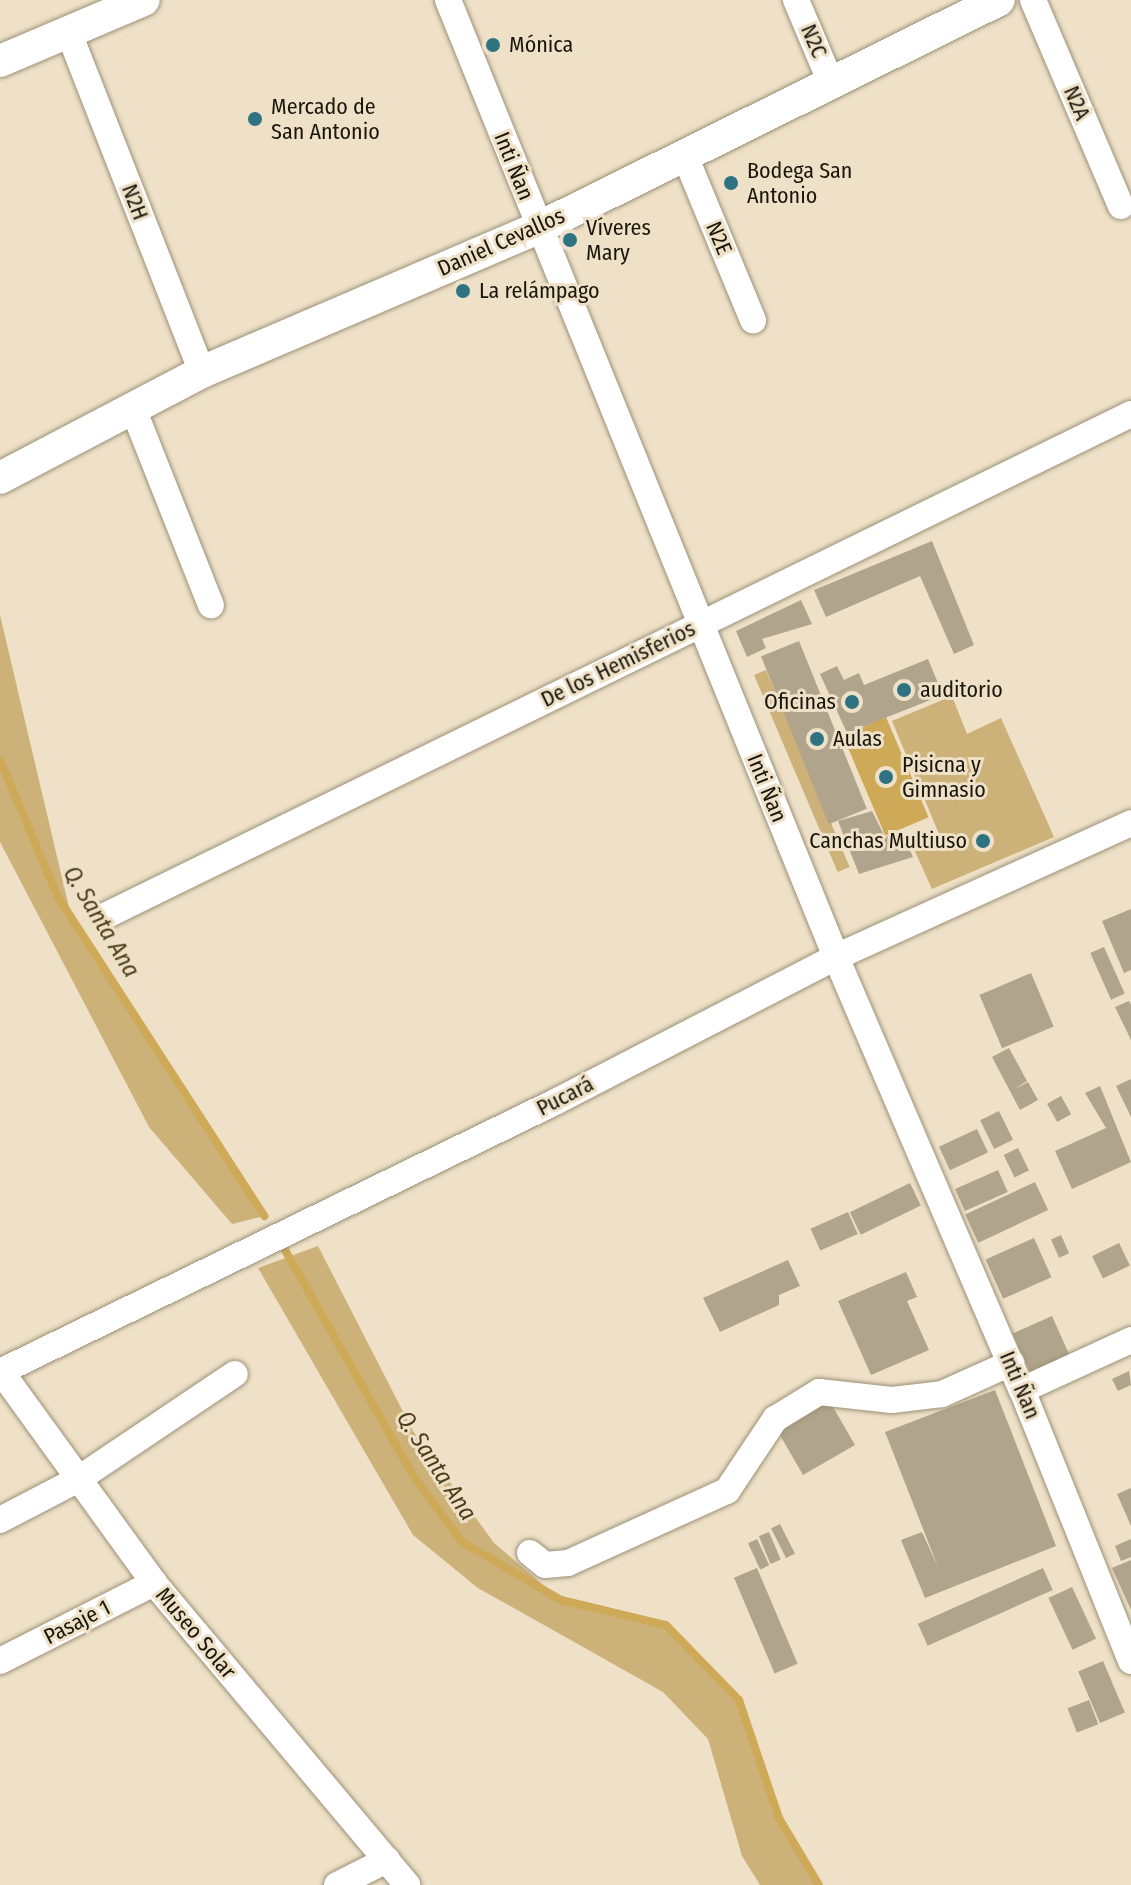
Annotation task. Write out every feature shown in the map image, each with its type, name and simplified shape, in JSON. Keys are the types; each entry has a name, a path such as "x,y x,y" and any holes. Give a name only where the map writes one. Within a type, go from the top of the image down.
{"street":[{"path":"0,61 144,0"},
{"name":"Inti Ñan","path":"448,0 836,957 1011,1363 1131,1661"},
{"name":"N2C","path":"796,0 831,83"},
{"name":"Daniel Cevallos","path":"0,478 134,411 202,372 538,228 999,0"},
{"name":"N2A","path":"1033,0 1121,206"},
{"name":"N2H","path":"69,33 202,372"},
{"name":"N2E","path":"685,156 753,320"},
{"path":"134,411 211,605"},
{"name":"De los Hemisferios","path":"107,915 1131,414"},
{"name":"Pucará","path":"0,1371 557,1101 836,957 1131,823"},
{"path":"1022,1390 1131,1340"},
{"path":"530,1553 545,1565 568,1563 727,1491 775,1419 819,1392 892,1400 942,1394 1011,1363"},
{"name":"Museo Solar","path":"0,1371 154,1583 407,1885"},
{"path":"0,1520 77,1480 235,1374"},
{"name":"Pasaje 1","path":"0,1661 154,1583"},
{"path":"337,1885 387,1860"}],"shaded area":[{"path":"0,615 71,916 264,1216 232,1224 149,1127 0,842"},
{"path":"766,670 850,867 838,872 754,675"},
{"path":"952,696 967,734 1001,718 1054,837 932,889 912,845 939,834 892,721"},
{"name":"Pisicna y Gimnasio","path":"886,717 929,817 885,836 843,735"},
{"path":"318,1246 413,1431 494,1543 561,1600 666,1625 739,1700 779,1818 819,1885 760,1885 742,1856 708,1739 663,1692 478,1588 413,1535 258,1268"}],"building":[{"path":"932,541 974,645 954,654 920,576 826,617 814,590"},
{"path":"801,600 812,624 762,639 766,648 747,657 736,631"},
{"name":"Aulas","path":"799,641 867,809 829,824 761,656"},
{"path":"928,659 943,695 847,733 820,674 837,666 844,680 859,673 864,685"},
{"path":"872,811 885,837 901,831 913,857 859,874 838,821"},
{"path":"1131,909 1131,970 1124,973 1102,921"},
{"path":"1104,947 1125,994 1111,1000 1090,953"},
{"path":"1031,973 1054,1026 1002,1048 979,995"},
{"path":"1129,1001 1131,1005 1131,1040 1115,1007"},
{"path":"1009,1048 1027,1081 1015,1089 1028,1082 1038,1100 1020,1110 992,1057"},
{"path":"1131,1079 1131,1117 1116,1086"},
{"path":"1100,1086 1131,1162 1072,1189 1055,1151 1106,1128 1085,1093"},
{"path":"1061,1096 1071,1114 1057,1122 1047,1104"},
{"path":"999,1111 1013,1140 994,1149 980,1120"},
{"path":"977,1129 988,1153 950,1170 939,1147"},
{"path":"1018,1148 1029,1170 1015,1177 1004,1155"},
{"path":"998,1170 1008,1192 965,1211 955,1189"},
{"path":"1035,1182 1048,1210 978,1243 965,1215"},
{"path":"910,1183 921,1205 861,1235 850,1212"},
{"path":"848,1212 858,1234 820,1251 811,1229"},
{"path":"1061,1235 1069,1253 1059,1258 1051,1239"},
{"path":"1034,1238 1051,1277 1003,1299 986,1260"},
{"path":"1119,1243 1130,1265 1103,1279 1092,1256"},
{"path":"788,1260 800,1286 779,1295 779,1305 720,1332 703,1298"},
{"path":"906,1272 917,1297 907,1301 929,1350 871,1375 838,1301"},
{"path":"1052,1316 1073,1363 1033,1380 1013,1333"},
{"path":"1129,1371 1131,1385 1118,1391 1112,1379"},
{"path":"995,1390 1056,1546 925,1598 901,1540 922,1532 938,1567 885,1432"},
{"path":"829,1400 855,1445 803,1475 777,1430"},
{"path":"1131,1488 1131,1526 1117,1494"},
{"path":"780,1524 795,1553 786,1558 771,1529"},
{"path":"769,1532 781,1560 771,1564 759,1536"},
{"path":"757,1539 769,1565 760,1570 748,1543"},
{"path":"1131,1539 1131,1557 1121,1561 1115,1546"},
{"path":"1131,1560 1131,1610 1112,1568"},
{"path":"757,1568 798,1664 775,1674 734,1578"},
{"path":"1043,1568 1053,1590 928,1646 918,1624"},
{"path":"1072,1587 1096,1639 1073,1650 1048,1598"},
{"path":"1103,1661 1125,1713 1100,1723 1078,1672"},
{"path":"1089,1700 1098,1724 1077,1733 1068,1708"}],"waterway":[{"name":"Q. Santa Ana","path":"0,760 58,897 264,1216"},
{"name":"Q. Santa Ana","path":"281,1243 412,1474 462,1542 561,1600 666,1625 739,1700 779,1818 819,1885"}],"place":[{"name":"Mónica","path":"493,45"},
{"name":"Mercado de San Antonio","path":"255,119"},
{"name":"Bodega San Antonio","path":"731,183"},
{"name":"Víveres Mary","path":"570,240"},
{"name":"La relámpago","path":"463,291"},
{"name":"auditorio","path":"904,690"},
{"name":"Oficinas","path":"852,702"},
{"name":"Aulas","path":"817,739"},
{"name":"Pisicna y Gimnasio","path":"886,777"},
{"name":"Canchas Multiuso","path":"983,841"}]}
